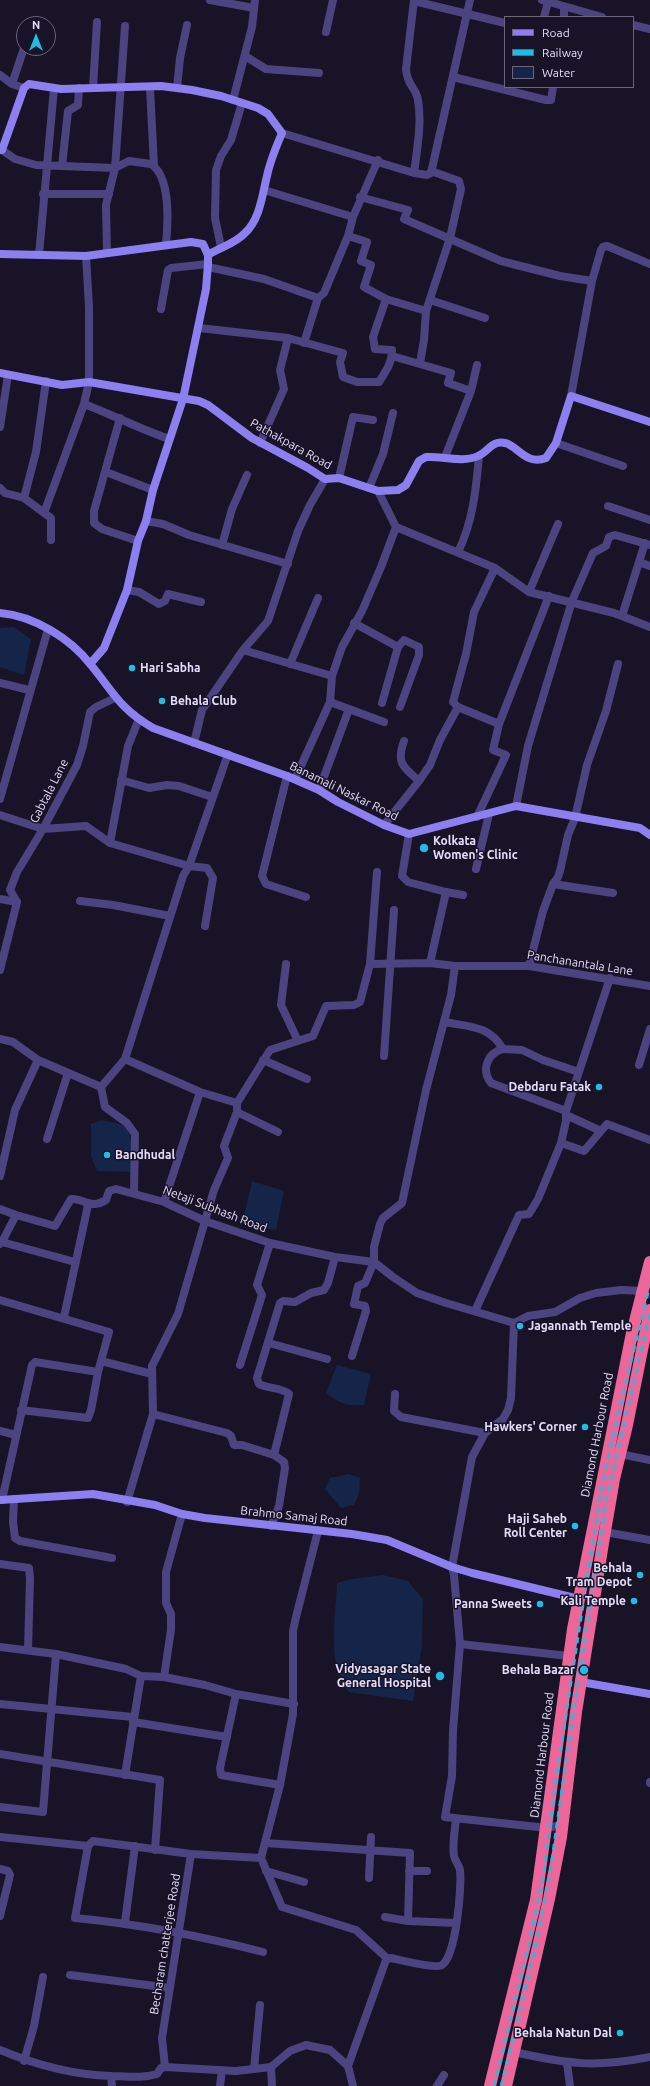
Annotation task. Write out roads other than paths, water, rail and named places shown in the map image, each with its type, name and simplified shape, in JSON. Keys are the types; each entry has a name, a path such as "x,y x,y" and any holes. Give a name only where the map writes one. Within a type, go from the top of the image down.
{"highway":[{"name":"Diamond Harbour Road","path":"490,2086 536,1900 547,1828 569,1656 579,1599 607,1452 632,1333 650,1262"},
{"path":"506,2086 549,1899 562,1825 567,1773 605,1532 650,1310"}],"street":[{"path":"210,0 255,4 245,56 233,100"},
{"path":"326,32 334,0"},
{"path":"0,75 12,84 24,88 33,84 54,88 150,88 161,86 221,96 268,114 282,133 427,175 431,171 470,0"},
{"path":"414,172 419,135 418,102 415,93 407,80 406,69 414,1 504,23"},
{"path":"544,16 545,1 598,16"},
{"path":"564,7 564,16"},
{"path":"93,87 97,22"},
{"path":"177,88 180,58 188,25"},
{"path":"634,25 650,29"},
{"path":"107,253 106,205 115,168 125,26"},
{"path":"12,84 21,56"},
{"path":"245,56 266,70 319,72"},
{"path":"453,76 546,100 551,100 553,88"},
{"path":"24,88 1,150 27,164 115,168 129,161 151,164 154,166"},
{"path":"39,255 43,194 54,88"},
{"path":"62,166 68,111 78,105 79,88"},
{"path":"150,88 154,166 161,178 169,218 166,244"},
{"path":"221,247 215,218 216,170 221,156 232,140 242,103"},
{"path":"208,255 221,247 233,243 251,226 264,190 272,159 282,133"},
{"path":"304,343 318,298 324,293 348,236 360,197 378,160"},
{"path":"420,363 424,340 426,311 450,238 461,196 459,182 431,171"},
{"path":"264,190 353,217"},
{"path":"43,194 109,194"},
{"path":"360,197 408,210 404,219 501,261 560,276 592,281"},
{"path":"348,236 367,242 360,261 371,265 364,287 386,299 426,311"},
{"path":"0,254 86,256 166,244 191,242 203,244 208,255 208,266 199,328 183,399 153,490 146,521 138,541 127,590 104,648 90,664"},
{"path":"458,552 465,537 472,513 479,456 492,445 506,443 517,452 535,460 541,460 550,453 556,443 571,396 592,281 603,247 607,246 650,264"},
{"path":"44,513 84,404 89,382 89,307 86,256"},
{"path":"161,309 168,270 171,268 208,266 264,279 318,298"},
{"path":"199,328 288,338 343,353 340,362 344,377 357,382 379,382 389,368 392,356 392,350 375,349 373,337 386,299"},
{"path":"430,300 485,318"},
{"path":"260,443 284,389 280,370 288,338"},
{"path":"392,356 451,373 448,383 471,391"},
{"path":"445,457 471,391 477,365"},
{"name":"Pathakpara Road","path":"0,373 62,385 89,382 199,401 208,405 260,443 308,468 325,479 339,478 378,491 398,490 406,485 419,461 426,457 462,458 479,456"},
{"path":"0,427 8,375"},
{"path":"24,498 36,452 46,381"},
{"path":"571,396 650,422"},
{"path":"84,404 120,418 131,425 169,439"},
{"path":"369,488 383,454 393,413"},
{"path":"339,478 353,416 373,420"},
{"path":"120,418 94,511 94,523 102,529 138,541"},
{"path":"556,443 623,466"},
{"path":"106,472 153,490"},
{"path":"222,545 232,510 247,475"},
{"path":"194,743 202,710 243,650 268,621 298,531 310,505 325,479"},
{"path":"0,488 5,493 24,498 51,518 51,540"},
{"path":"378,491 396,527 495,568 529,592 572,601 622,616 650,627"},
{"path":"608,506 650,520"},
{"path":"146,521 163,524 178,532 288,564"},
{"path":"529,592 558,524"},
{"path":"306,897 266,884 262,876 291,778 330,702 332,676 342,646 362,611 396,527"},
{"path":"516,806 528,746 572,601 592,553 606,546 609,537 615,534 647,544 639,562 622,616"},
{"path":"639,562 650,566"},
{"path":"495,568 474,612 466,654 453,702 458,707 499,724"},
{"path":"127,590 139,592 159,604 165,601 168,594 201,602"},
{"path":"477,817 506,755 493,750 499,724 548,596"},
{"path":"290,664 318,598"},
{"name":"Banamali Naskar Road","path":"0,613 30,619 48,629 70,645 90,664 115,698 139,719 153,728 291,778 319,790 338,802 384,825 409,834"},
{"path":"354,623 398,647"},
{"path":"0,799 48,629"},
{"path":"382,703 398,647 404,640 419,647 419,655 400,707"},
{"path":"243,650 332,676"},
{"path":"529,966 543,911 553,884 558,877 568,835 575,818 588,765 606,711 618,664"},
{"path":"0,683 30,690"},
{"name":"Gabtala Lane","path":"16,902 10,890 17,872 44,829 77,765 83,746 90,712 96,707 115,698"},
{"path":"330,702 384,722"},
{"path":"384,825 430,765 440,740 458,707"},
{"path":"319,790 349,709"},
{"path":"110,843 131,734 139,719"},
{"path":"404,741 399,754 402,764 404,768 419,780"},
{"path":"134,1193 135,1134 127,1123 105,1107 101,1087 125,1059 183,876 189,866 212,796 228,754"},
{"path":"121,780 149,788 168,785 180,786 212,796"},
{"path":"463,895 408,882 403,879 402,876 409,834 516,806 575,818 640,828 650,835"},
{"path":"476,869 489,814"},
{"path":"0,815 44,829 86,826 110,843 189,866 207,868 213,878 205,926"},
{"path":"127,1502 153,1414 152,1366 178,1314 214,1190 228,1158 224,1146 237,1107 266,1054 274,1048 313,1036 326,1006 354,1005 360,1002 370,964 377,872"},
{"path":"553,884 613,893"},
{"path":"430,963 446,892"},
{"path":"0,899 16,902 0,970"},
{"path":"80,901 170,916"},
{"path":"384,1056 386,1012 391,965 391,934 394,910"},
{"name":"Panchanantala Lane","path":"370,964 391,965 430,963 454,966 529,966 610,978 650,986"},
{"path":"286,964 281,1005 298,1041"},
{"path":"352,1356 366,1311 365,1306 354,1304 353,1301 358,1286 365,1283 374,1262 374,1247 383,1218 402,1203 426,1090 451,995 454,966"},
{"path":"475,1311 519,1215 529,1214 538,1199 561,1143 566,1113 610,978"},
{"path":"445,1022 485,1031 497,1038 503,1049"},
{"path":"639,1065 650,1029"},
{"path":"0,1039 13,1042 38,1060 101,1087"},
{"path":"579,1072 543,1060 522,1050 503,1049 494,1054 486,1066 487,1077 491,1083 566,1113 601,1130"},
{"path":"125,1059 166,1075 200,1092 237,1107 278,1132"},
{"path":"0,1176 15,1110 38,1060"},
{"path":"263,1060 307,1079"},
{"path":"47,1140 68,1074"},
{"path":"164,1202 200,1092"},
{"path":"561,1143 584,1151 606,1124 612,1124 650,1140"},
{"name":"Netaji Subhash Road","path":"88,1205 106,1200 109,1191 112,1189 134,1193 164,1202 205,1220 270,1243 335,1257 374,1262"},
{"path":"0,1209 55,1226 71,1199 88,1205 64,1317"},
{"path":"16,1215 0,1242 75,1262"},
{"path":"240,1365 262,1295 257,1285 270,1243"},
{"path":"274,1455 289,1394 286,1391 259,1384 257,1378 269,1343 280,1303 283,1301 295,1302 311,1293 324,1290 335,1257"},
{"path":"374,1262 393,1277 417,1292 514,1323 528,1316 555,1312 580,1298 600,1291 642,1291"},
{"path":"0,1300 64,1317 109,1332 98,1372 92,1410 88,1418 21,1410"},
{"path":"514,1323 511,1398 508,1410 503,1419 485,1433 472,1457 452,1566 460,1644 453,1730 452,1776 445,1815 448,1818 547,1828 562,1825"},
{"path":"269,1343 327,1359"},
{"path":"101,1361 152,1374"},
{"path":"1,1500 30,1368 35,1362 98,1372"},
{"path":"395,1394 394,1410 401,1417 485,1433"},
{"path":"153,1414 227,1433 234,1445 242,1445 274,1455 284,1462 285,1468 279,1506 271,1526"},
{"path":"0,1431 16,1435"},
{"path":"607,1452 650,1460"},
{"name":"Brahmo Samaj Road","path":"1,1500 94,1494 127,1502 155,1505 182,1514 271,1526 352,1534 387,1540 452,1566 579,1599"},
{"path":"14,1499 13,1522 15,1538 20,1541 112,1558"},
{"path":"164,1677 171,1630 171,1614 166,1603 166,1572 182,1514"},
{"path":"318,1531 293,1631 294,1704 280,1785 261,1858 282,1907 356,1930 388,1959 442,1966 450,1953 456,1923 460,1869 454,1856 456,1819"},
{"path":"605,1532 650,1540"},
{"path":"0,1564 28,1568 30,1578 28,1650"},
{"path":"460,1644 569,1656"},
{"path":"0,1647 56,1654 126,1669 141,1676 164,1677 205,1685 236,1694 294,1704"},
{"path":"0,1807 43,1812 53,1709 56,1654"},
{"path":"125,1775 141,1676"},
{"path":"581,1682 646,1694 650,1698"},
{"path":"236,1694 220,1768 221,1775 280,1785"},
{"path":"0,1704 133,1719 227,1737"},
{"path":"0,1754 160,1780 156,1850"},
{"path":"0,1837 88,1846"},
{"path":"369,1878 371,1837"},
{"path":"261,1858 191,1854 93,1841 88,1846 75,1918 125,1922 179,1932 263,1952"},
{"path":"266,1843 410,1853 408,1921"},
{"path":"125,1922 135,1846"},
{"name":"Becharam chatterjee Road","path":"165,2067 162,2038 191,1854"},
{"path":"0,1869 10,1872 3,1892 0,1916"},
{"path":"266,1871 304,1882"},
{"path":"409,1871 427,1871"},
{"path":"385,1917 408,1921 456,1923"},
{"path":"353,2086 348,2066 386,1960 388,1959"},
{"path":"70,1975 170,1988"},
{"path":"24,2061 34,2026 43,1977"},
{"path":"254,2069 260,2005"},
{"path":"0,2050 24,2061 67,2072 137,2078 157,2074 160,2068 165,2067 222,2070 271,2067 290,2051 306,2045 330,2050 348,2066"},
{"path":"514,2052 567,2063 604,2065 650,2057"},
{"path":"567,2063 570,2086"},
{"path":"271,2067 272,2086"},
{"path":"220,2086 222,2070"},
{"path":"437,2086 444,2075"},
{"path":"111,2076 112,2086"}],"water":[{"path":"14,627 31,639 24,675 0,667 0,628"},
{"path":"102,1120 127,1126 133,1149 134,1172 97,1171 91,1156 91,1124"},
{"path":"252,1181 284,1191 276,1230 242,1224"},
{"path":"337,1365 371,1374 364,1405 344,1404 326,1393"},
{"path":"349,1474 360,1478 359,1494 354,1505 341,1508 325,1489 330,1478"},
{"path":"383,1575 408,1581 423,1599 422,1646 413,1701 349,1692 342,1682 337,1670 334,1625 337,1583 352,1579"}],"railway":[{"path":"494,2086 527,1952 543,1878 555,1787 600,1496 618,1414 650,1286"},
{"path":"501,2086 534,1953 549,1879 607,1497 650,1313"}],"place":[{"name":"Hari Sabha","path":"132,668"},
{"name":"Behala Club","path":"162,701"},
{"name":"Kolkata Women's Clinic","path":"424,848"},
{"name":"Debdaru Fatak","path":"599,1087"},
{"name":"Bandhudal","path":"107,1155"},
{"name":"Jagannath Temple","path":"520,1326"},
{"name":"Hawkers' Corner","path":"585,1427"},
{"name":"Haji Saheb Roll Center","path":"575,1526"},
{"name":"Behala Tram Depot","path":"640,1575"},
{"name":"Kali Temple","path":"634,1601"},
{"name":"Panna Sweets","path":"540,1604"},
{"name":"Behala Bazar","path":"584,1670"},
{"name":"Vidyasagar State General Hospital","path":"440,1676"},
{"name":"Behala Natun Dal","path":"620,2033"}]}
